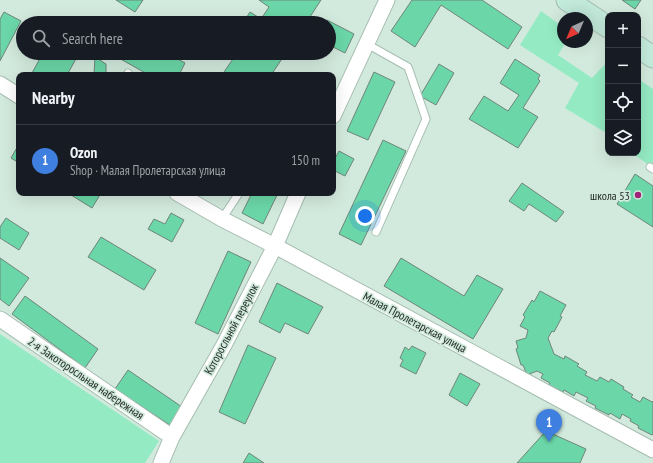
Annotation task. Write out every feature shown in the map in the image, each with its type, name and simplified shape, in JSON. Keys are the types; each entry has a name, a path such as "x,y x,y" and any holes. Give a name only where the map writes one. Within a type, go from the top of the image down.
{"main road":[{"path":"567,0 605,25"},
{"path":"640,48 653,57"}],"street":[{"path":"336,110 388,0"},
{"path":"0,84 16,94"},
{"name":"Малая Пролетарская улица","path":"182,196 222,219 275,246 653,450"},
{"name":"Которосльной переулок","path":"160,463 172,437 224,345 275,246 297,196"},
{"name":"2-я Закоторосльная набережная","path":"0,319 172,437"}],"lane":[{"path":"367,44 408,67 426,119 376,232"},
{"path":"222,219 237,196"}],"green space":[{"path":"541,11 557,23 557,48 562,48 558,55 592,78 605,64 605,132 565,108 579,83 520,45"},
{"path":"641,81 653,89 653,168 636,156 641,156"},
{"path":"0,334 159,441 145,463 0,463"}],"building":[{"path":"116,0 143,0 135,12"},
{"path":"259,0 321,0 311,16 263,16 269,7"},
{"path":"412,0 482,0 522,27 508,49 441,5 415,47 391,31"},
{"path":"622,0 641,0 635,9"},
{"path":"4,12 16,18 16,31 0,61 0,19"},
{"path":"250,12 256,16 247,16"},
{"path":"336,25 354,34 345,53 336,48"},
{"path":"515,59 540,75 538,79 540,81 523,108 538,117 518,148 469,119 484,96 508,111 519,95 500,83"},
{"path":"39,60 75,60 69,72 33,72"},
{"path":"95,60 100,60 106,64 106,72 94,72"},
{"path":"122,60 180,60 185,63 180,72 144,72"},
{"path":"232,60 281,60 273,72 224,72"},
{"path":"439,64 454,73 436,105 420,96"},
{"path":"374,72 395,82 368,140 347,131"},
{"path":"383,140 406,151 361,245 339,234"},
{"path":"16,149 16,161 11,158"},
{"path":"339,151 354,159 345,176 336,172 336,156"},
{"name":"школа 53","path":"635,174 653,186 653,227 617,204"},
{"path":"522,183 564,212 556,222 529,204 524,211 509,201"},
{"path":"73,196 99,196 92,208"},
{"path":"250,196 277,196 263,224 242,213"},
{"path":"171,213 184,220 172,242 148,229 154,219 165,224"},
{"path":"6,218 29,233 19,250 0,238 0,227"},
{"path":"101,237 156,270 144,290 88,257"},
{"path":"228,251 251,262 218,334 195,323"},
{"path":"0,258 29,278 9,306 0,299"},
{"path":"401,258 464,296 477,275 503,289 473,339 384,286"},
{"path":"277,283 323,307 308,334 285,323 280,333 259,322"},
{"path":"540,291 566,305 560,316 562,317 554,332 552,331 548,338 554,354 564,359 565,356 579,364 577,366 587,372 585,375 597,381 600,377 609,382 611,379 624,387 623,389 633,395 631,397 640,402 643,397 652,402 653,401 652,435 638,428 639,426 630,421 631,419 622,414 620,419 610,413 609,415 595,408 596,406 586,401 588,398 576,392 574,396 564,390 563,392 549,385 550,383 541,378 543,374 537,371 527,375 523,365 521,365 516,349 518,348 516,341 526,338 528,330 520,326 525,317 523,315 532,300 534,302"},
{"path":"25,296 98,349 85,368 12,314"},
{"path":"248,345 276,358 245,424 219,412"},
{"path":"412,346 426,353 416,374 400,366 403,360 400,358 405,347 409,350"},
{"path":"128,370 182,407 170,425 115,389"},
{"path":"460,373 480,384 467,406 449,395"},
{"path":"546,431 586,449 580,463 517,463"},
{"path":"249,453 264,463 243,463"}],"place":[{"name":"школа 53","path":"638,195"},
{"name":"Ozon","path":"549,442"}]}
